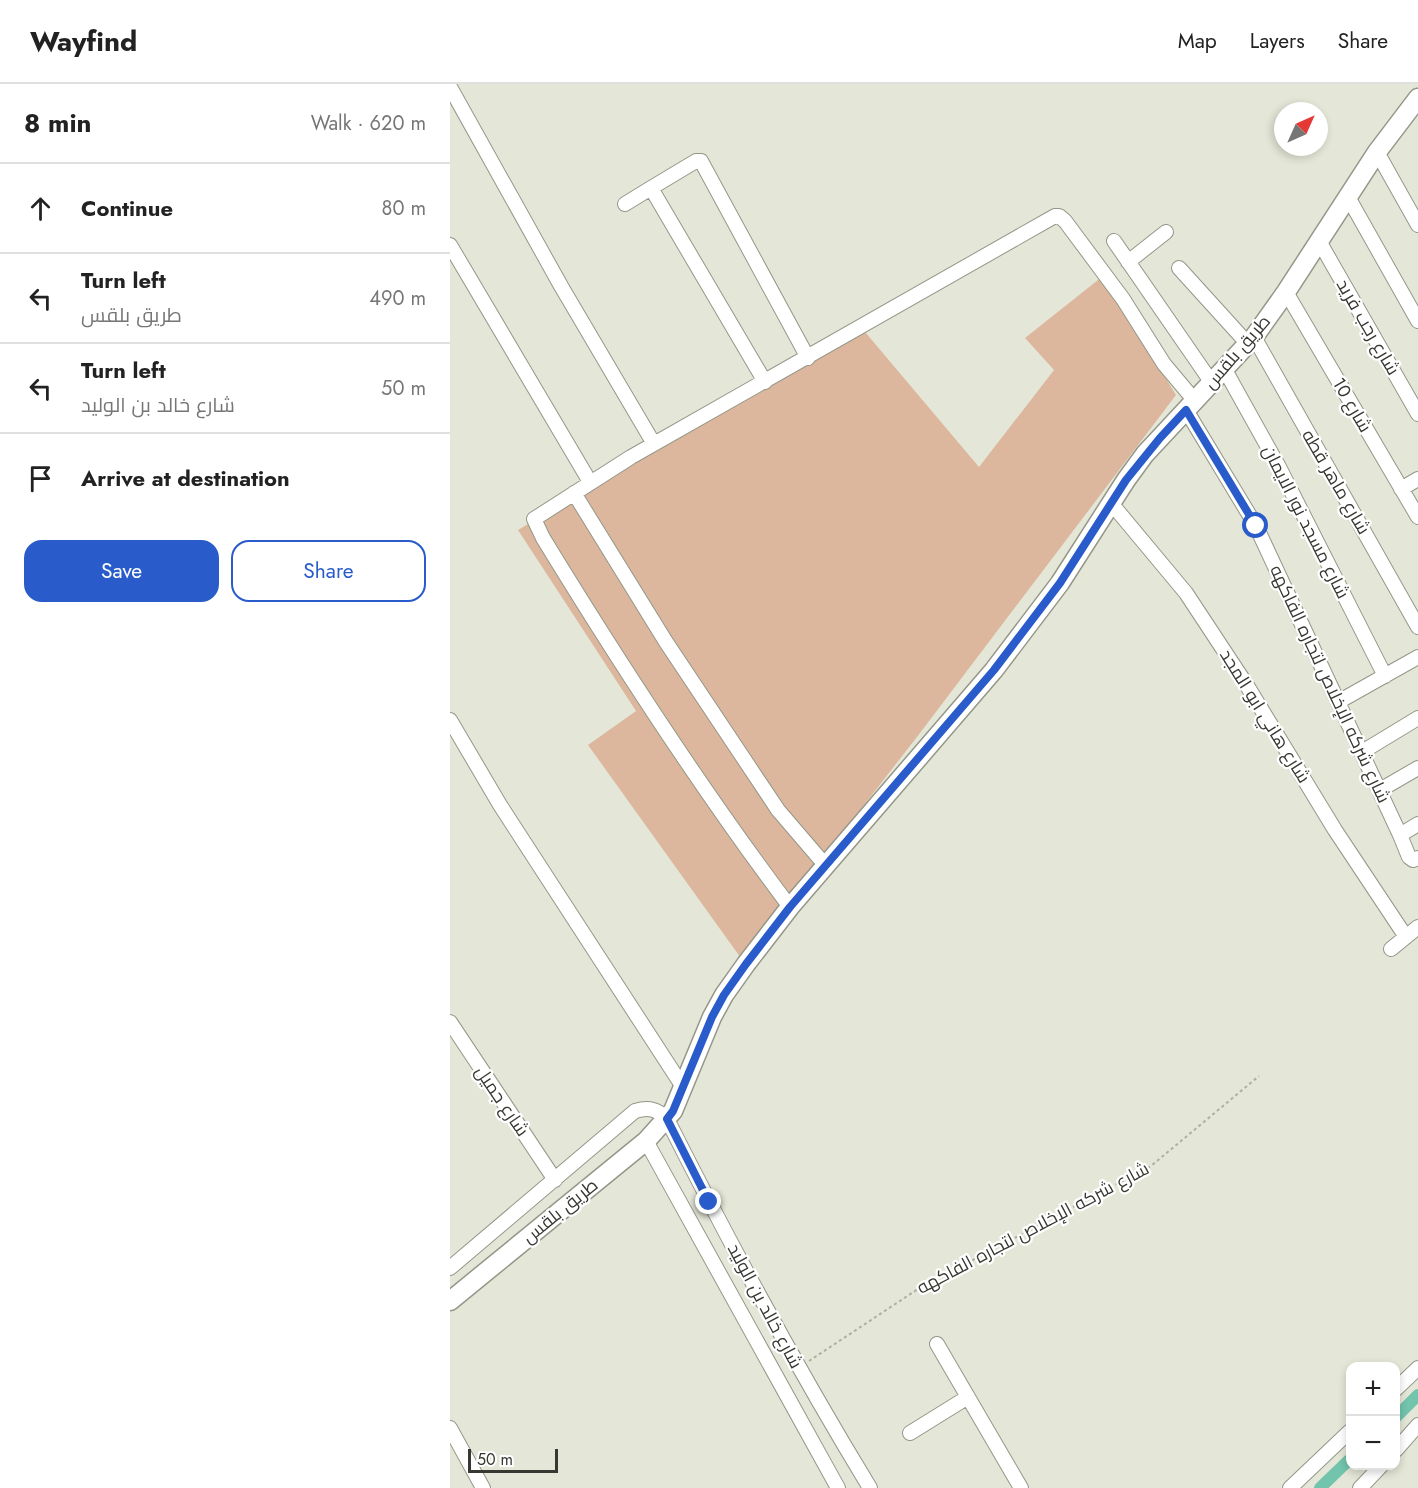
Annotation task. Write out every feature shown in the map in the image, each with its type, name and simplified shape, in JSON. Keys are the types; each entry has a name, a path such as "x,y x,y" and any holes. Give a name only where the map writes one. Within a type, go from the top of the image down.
{"main road":[{"name":"طريق بلقس","path":"450,1301 646,1141 667,1119 724,995 790,907 994,670 1060,583 1145,454 1251,341 1286,292 1377,152 1418,98"}],"street":[{"path":"450,87 561,286 654,444"},
{"path":"1377,152 1418,225"},
{"path":"625,204 696,161 701,161 808,358 590,482 535,518 535,524 636,687 744,847 790,907"},
{"path":"651,188 765,382"},
{"path":"1348,196 1418,321"},
{"name":"شارع شركه الإخلاص لتجاره الفاكهه","path":"808,358 1051,217 1059,216 1123,300 1190,405 1256,526 1401,835 1410,860 1418,858"},
{"path":"1128,262 1166,232"},
{"path":"1114,241 1212,383"},
{"name":"شارع رجب فريد","path":"1318,241 1418,414"},
{"path":"450,245 590,482"},
{"name":"شارع ماهر قطه","path":"1179,268 1251,341 1418,627"},
{"name":"شارع 10","path":"1286,292 1418,518"},
{"name":"شارع مسجد نور الايمان","path":"1225,370 1279,467 1385,676"},
{"path":"1401,489 1418,479"},
{"path":"574,493 666,642 778,810 826,866"},
{"name":"شارع هاني ابو المجد","path":"1111,503 1186,593 1246,684 1335,830 1406,937"},
{"path":"1338,702 1418,657"},
{"path":"1362,752 1418,718"},
{"path":"450,720 500,805 683,1087"},
{"path":"1380,790 1418,768"},
{"path":"1401,835 1418,824"},
{"path":"1391,949 1418,927"},
{"name":"شارع جميل","path":"450,1022 555,1180"},
{"name":"طريق بلقس","path":"450,1268 635,1111 644,1108 653,1109 661,1112 667,1119"},
{"name":"شارع خالد بن الوليد","path":"667,1119 798,1368 870,1488"},
{"path":"646,1141 838,1488"},
{"path":"937,1344 1021,1488"},
{"path":"1400,1384 1418,1368"},
{"path":"910,1433 968,1397"},
{"path":"804,1428 825,1414"},
{"path":"1400,1445 1418,1425"},
{"path":"450,1428 483,1488"},
{"path":"1290,1488 1346,1435"},
{"path":"1360,1488 1377,1470"}],"path":[{"name":"شارع شركه الإخلاص لتجاره الفاكهه","path":"798,1368 918,1289 1151,1166 1259,1076"}],"shaded area":[{"path":"1103,276 1176,395 920,733 743,961 588,745 636,711 518,530 860,326 979,467 1054,370 1025,338"}],"waterway":[{"path":"1397,1416 1418,1395"},
{"path":"1320,1488 1346,1463"}],"route":[{"path":"709,1202 667,1119 673,1111 712,1017 724,995 790,907 994,670 1060,583 1145,454 1186,410 1256,526"}]}
